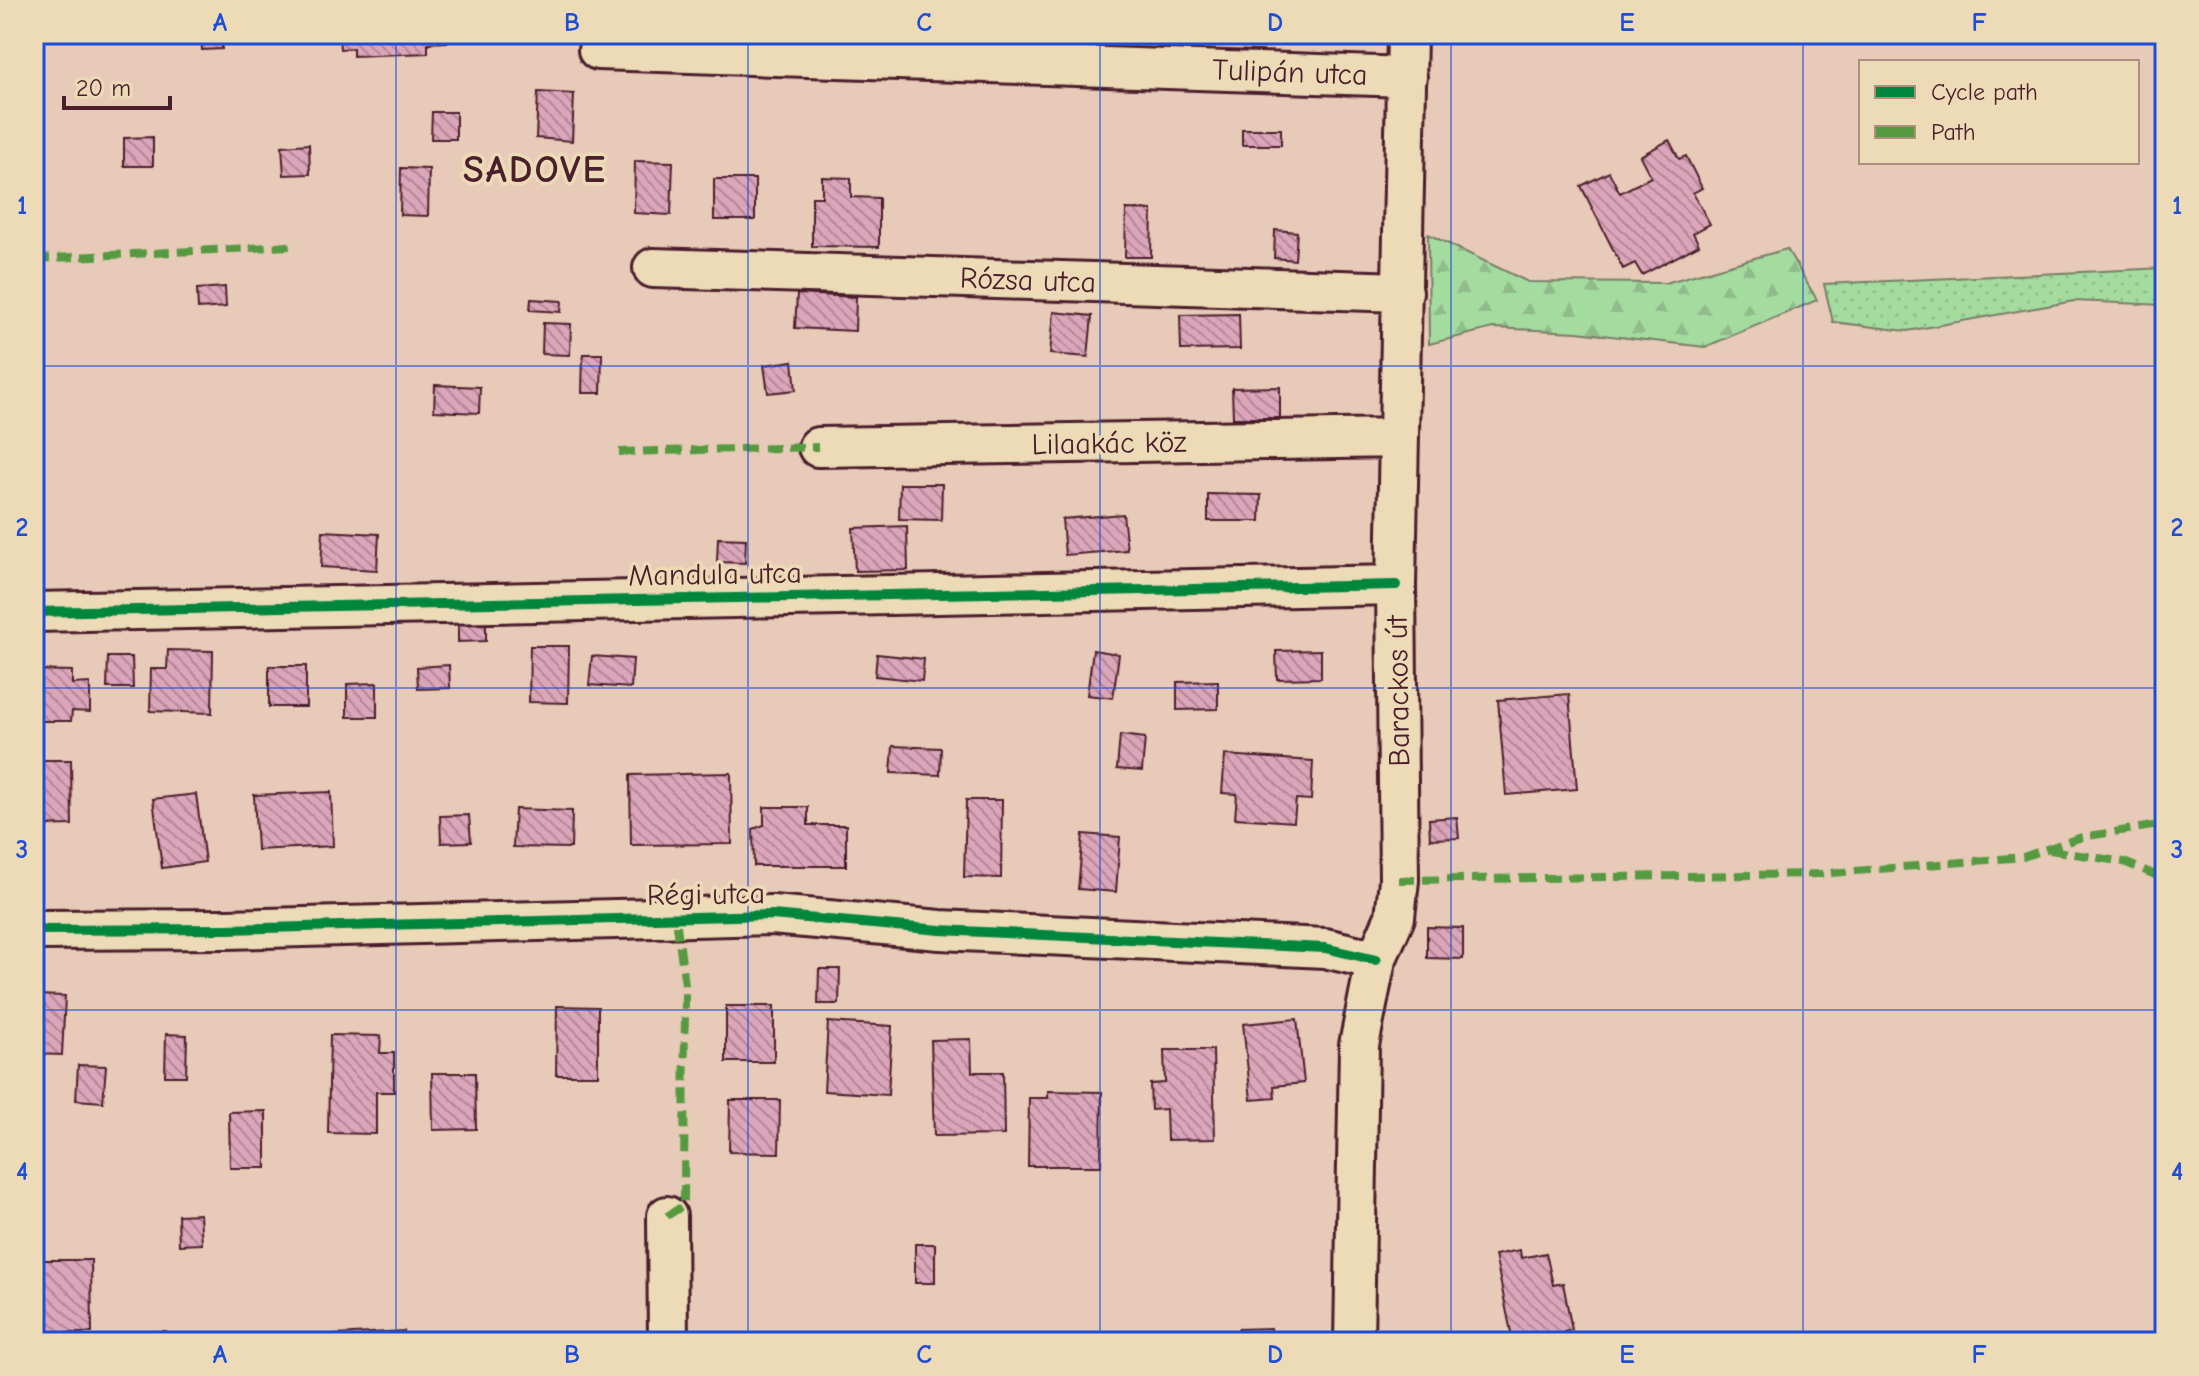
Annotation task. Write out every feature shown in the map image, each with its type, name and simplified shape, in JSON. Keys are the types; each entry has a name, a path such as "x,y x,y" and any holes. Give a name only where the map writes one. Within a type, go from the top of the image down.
{"street":[{"name":"Barackos út","path":"1354,1342 1359,1045 1376,960 1395,917 1399,880 1396,585 1407,34"},
{"name":"Tulipán utca","path":"598,50 1407,77"},
{"name":"Rózsa utca","path":"653,268 1403,292"},
{"name":"Lilaakác köz","path":"818,447 1399,438"},
{"name":"Mandula utca","path":"34,612 1396,585"},
{"name":"Régi utca","path":"34,930 242,929 772,915 940,930 1325,948 1376,960"},
{"path":"667,1216 668,1342"}],"green space":[{"path":"1428,234 1528,282 1665,283 1787,249 1817,300 1705,347 1577,332 1493,328 1429,344"},
{"path":"2165,268 2165,305 2074,301 1907,331 1833,322 1824,284"}],"building":[{"path":"201,34 221,34 222,49 202,50"},
{"path":"339,34 454,34 447,42 428,43 428,53 353,56 353,48 340,49"},
{"path":"538,92 574,94 572,141 536,138"},
{"path":"432,112 456,112 456,139 431,139"},
{"path":"1242,129 1281,129 1281,145 1242,145"},
{"path":"153,137 153,166 124,166 124,138"},
{"path":"1669,140 1679,159 1686,156 1702,188 1693,193 1710,224 1693,233 1699,245 1642,275 1635,263 1623,269 1581,186 1609,172 1620,193 1651,177 1640,156"},
{"path":"309,144 310,174 284,175 282,146"},
{"path":"635,161 673,162 671,215 634,213"},
{"path":"401,168 429,169 428,216 400,215"},
{"path":"822,177 851,178 851,197 879,198 879,247 812,246 812,197 822,197"},
{"path":"714,179 755,179 755,220 714,220"},
{"path":"1126,209 1152,210 1151,257 1125,257"},
{"path":"1275,230 1297,232 1295,260 1274,258"},
{"path":"225,287 226,307 198,309 197,289"},
{"path":"797,294 856,297 855,331 795,328"},
{"path":"531,299 562,301 561,312 530,310"},
{"path":"1054,312 1092,316 1088,357 1050,354"},
{"path":"1239,314 1240,349 1181,350 1180,315"},
{"path":"543,323 571,324 570,355 542,354"},
{"path":"583,354 602,354 601,393 582,393"},
{"path":"793,361 796,390 768,393 764,365"},
{"path":"435,385 480,387 479,413 434,411"},
{"path":"1280,387 1280,418 1233,418 1232,388"},
{"path":"900,484 942,484 941,520 899,519"},
{"path":"1208,494 1261,495 1260,521 1208,521"},
{"path":"1123,514 1127,550 1065,555 1062,519"},
{"path":"907,526 908,570 855,571 853,528"},
{"path":"323,531 379,534 377,570 321,567"},
{"path":"718,538 746,539 745,563 717,562"},
{"path":"458,619 486,619 486,641 458,642"},
{"path":"530,646 569,646 568,703 529,702"},
{"path":"168,650 213,651 212,713 150,711 151,669 167,669"},
{"path":"1093,650 1119,654 1113,698 1087,695"},
{"path":"1321,650 1321,678 1277,679 1276,651"},
{"path":"877,654 924,659 922,681 875,676"},
{"path":"592,656 633,659 631,688 589,685"},
{"path":"108,657 132,657 133,688 107,688"},
{"path":"449,665 450,688 418,689 417,667"},
{"path":"269,666 306,666 306,707 269,707"},
{"path":"34,670 72,671 72,684 90,683 90,712 72,711 71,721 34,721"},
{"path":"1218,681 1218,709 1177,710 1177,682"},
{"path":"377,683 377,717 347,717 347,684"},
{"path":"1569,694 1577,789 1506,795 1498,700"},
{"path":"1120,735 1145,738 1142,771 1117,769"},
{"path":"893,746 941,748 940,775 891,773"},
{"path":"1225,755 1313,761 1311,800 1296,799 1294,822 1235,818 1237,794 1222,793"},
{"path":"34,760 71,760 72,825 34,826"},
{"path":"731,773 732,844 631,845 630,775"},
{"path":"331,792 333,846 257,850 254,795"},
{"path":"196,794 205,862 162,868 153,799"},
{"path":"966,800 1002,800 1001,878 964,877"},
{"path":"764,807 808,807 808,825 846,825 846,866 754,866 753,829 764,825"},
{"path":"515,809 572,811 571,848 513,847"},
{"path":"469,815 471,842 441,843 440,816"},
{"path":"1457,817 1459,838 1430,839 1429,819"},
{"path":"1083,834 1120,837 1116,892 1078,889"},
{"path":"1427,927 1463,928 1463,959 1427,958"},
{"path":"819,969 840,969 839,1004 818,1004"},
{"path":"34,995 65,996 62,1055 34,1054"},
{"path":"557,1006 598,1007 598,1075 556,1075"},
{"path":"726,1006 774,1006 774,1062 726,1062"},
{"path":"1297,1019 1304,1083 1274,1086 1275,1098 1251,1100 1243,1024"},
{"path":"828,1022 892,1026 888,1095 824,1091"},
{"path":"166,1034 187,1035 186,1076 165,1076"},
{"path":"330,1035 381,1036 380,1053 394,1053 394,1092 376,1092 376,1134 328,1133"},
{"path":"971,1039 972,1072 1003,1072 1004,1135 934,1136 931,1040"},
{"path":"1164,1050 1213,1050 1215,1139 1167,1140 1166,1109 1151,1110 1150,1084 1165,1083"},
{"path":"78,1065 106,1066 103,1102 76,1100"},
{"path":"432,1073 475,1073 476,1129 433,1130"},
{"path":"1048,1091 1102,1092 1101,1166 1028,1166 1029,1098 1048,1098"},
{"path":"730,1100 780,1100 779,1153 729,1152"},
{"path":"266,1111 266,1168 230,1168 229,1112"},
{"path":"200,1214 202,1244 179,1245 178,1215"},
{"path":"915,1244 935,1244 935,1283 915,1283"},
{"path":"1520,1250 1521,1258 1546,1253 1553,1285 1563,1283 1572,1330 1564,1332 1566,1342 1513,1342 1495,1255"},
{"path":"40,1260 91,1260 92,1333 40,1333"},
{"path":"1271,1328 1272,1342 1239,1342 1238,1329"},
{"path":"166,1331 166,1342 126,1342 126,1332"},
{"path":"404,1331 405,1342 319,1342 319,1336"},
{"path":"830,1336 891,1336 891,1342 830,1342"}],"marked path":[{"path":"34,259 290,246"},
{"path":"619,452 818,447"},
{"path":"1399,880 1820,874 2023,857 2082,837 2165,824"},
{"path":"2050,850 2124,862 2165,879"},
{"path":"667,1216 684,1205 685,985 676,918"}],"cycle path":[{"path":"34,612 1396,585"},
{"path":"34,930 227,929 772,915 940,930 1325,948 1376,960"}],"district":[{"name":"SADOVE","path":"535,169"}]}
